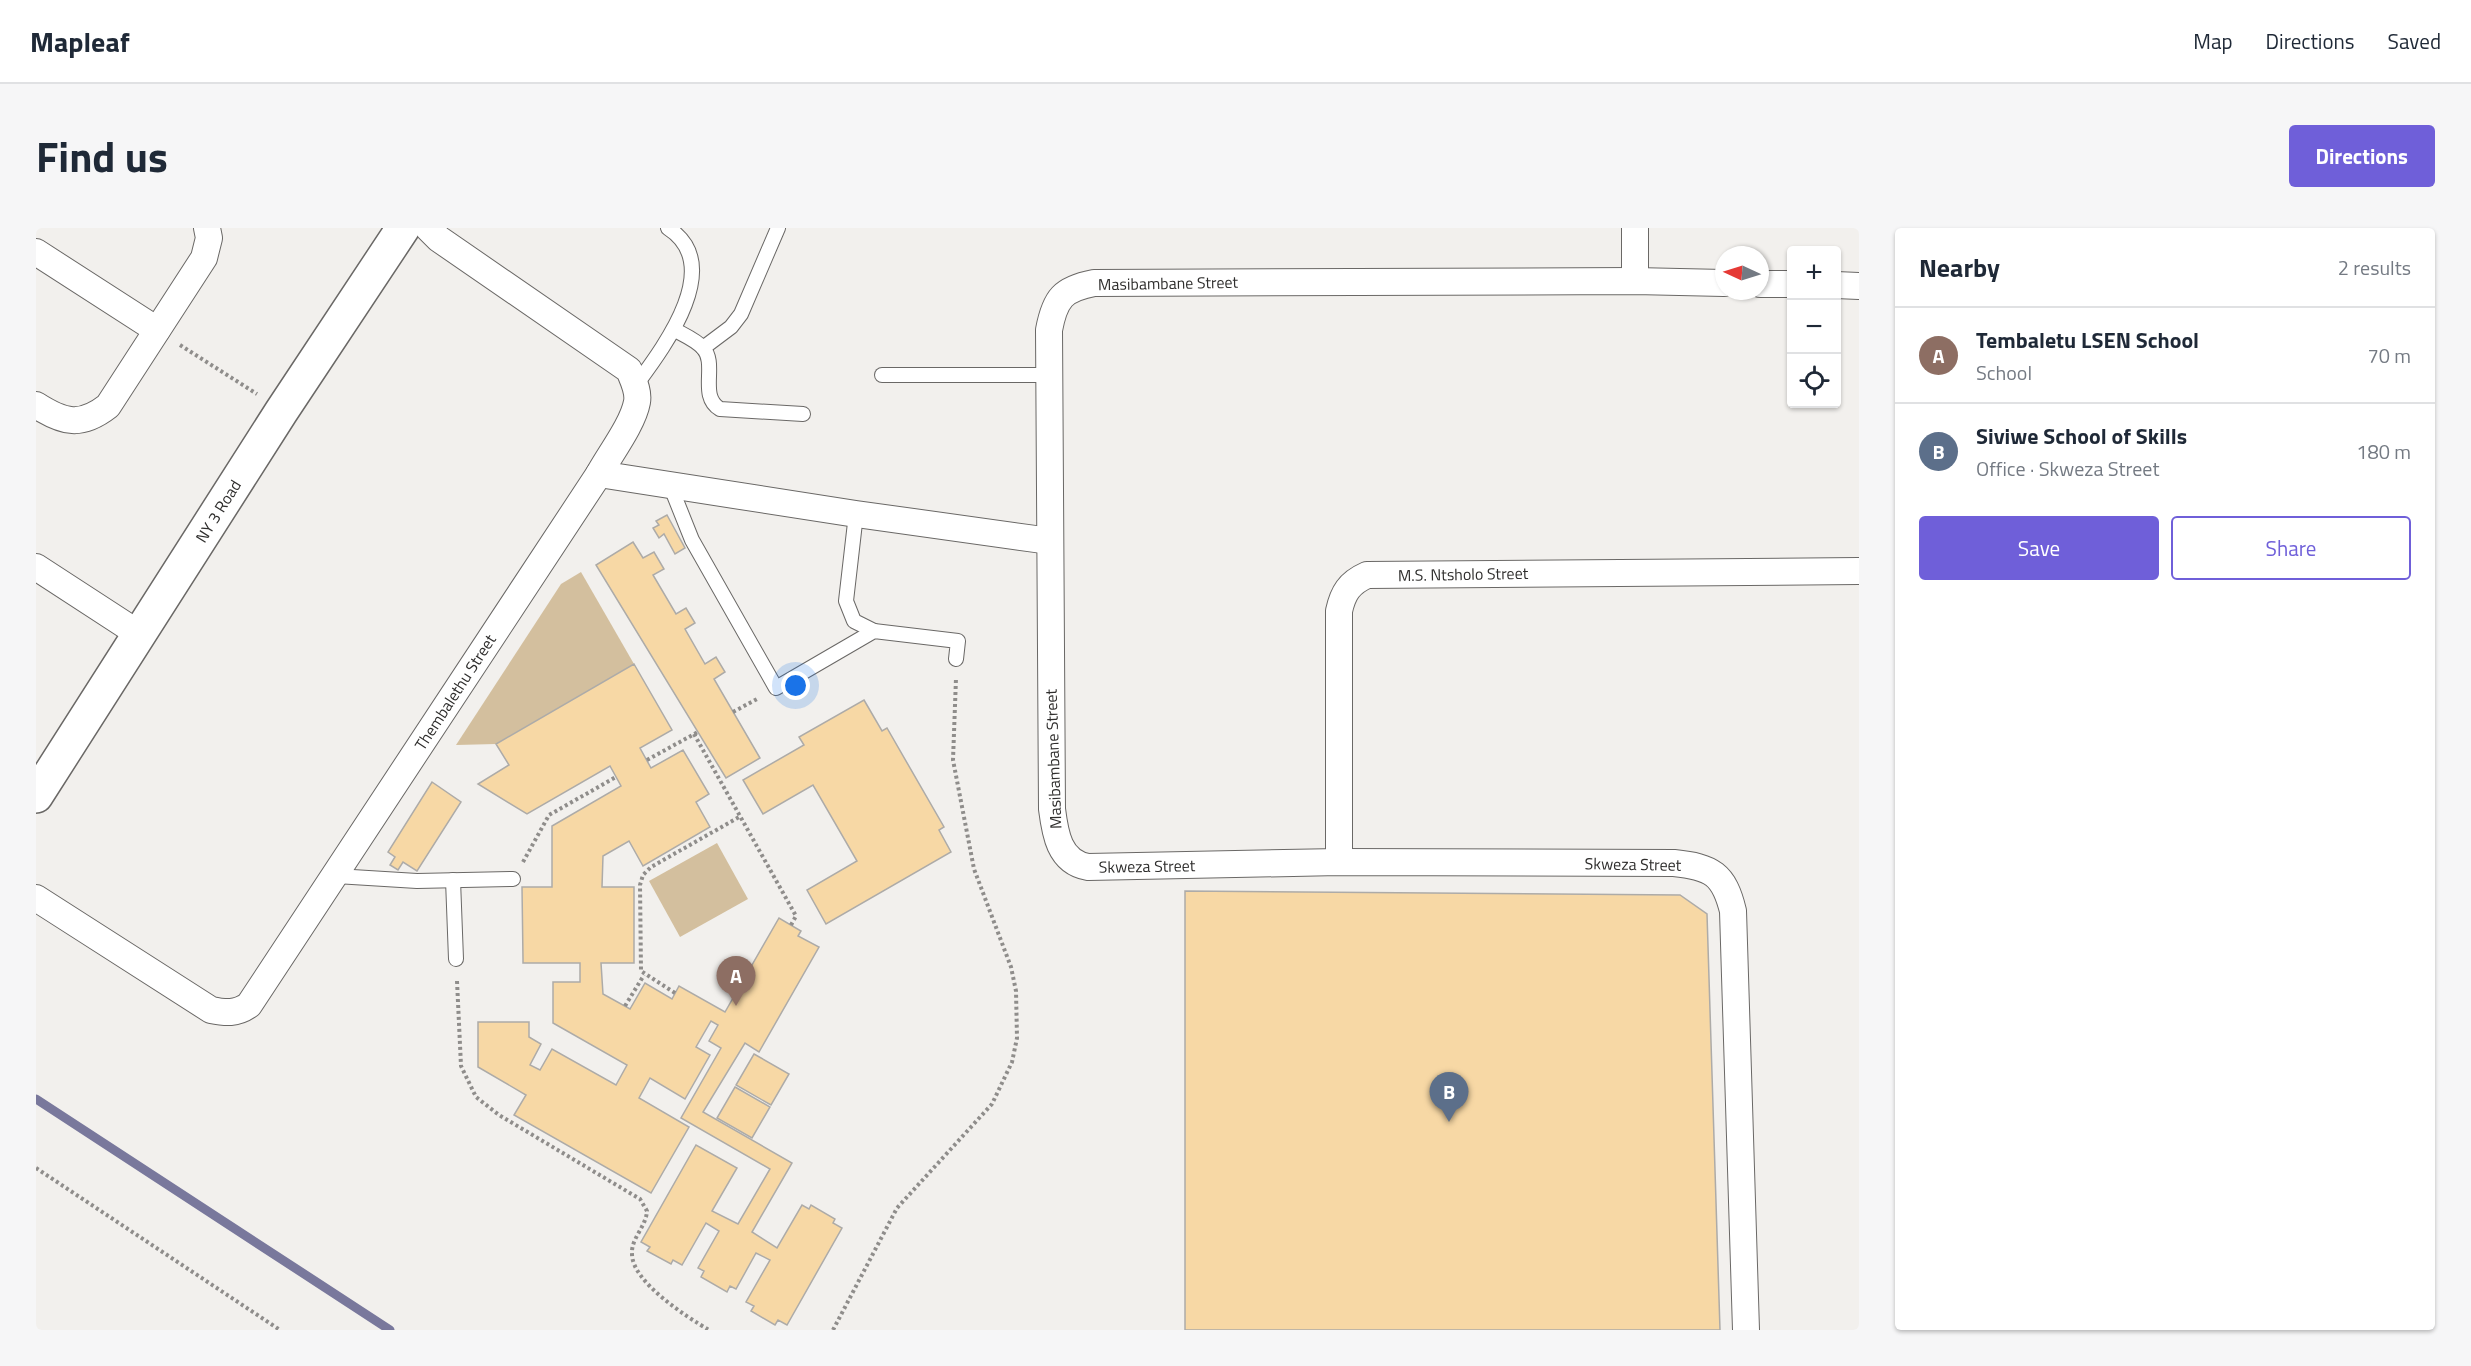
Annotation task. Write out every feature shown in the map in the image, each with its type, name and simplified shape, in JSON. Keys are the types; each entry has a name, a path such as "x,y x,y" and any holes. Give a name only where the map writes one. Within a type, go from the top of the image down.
{"street":[{"path":"36,405 63,419 78,421 93,418 108,406 204,258 209,238 207,228"},
{"name":"NY 3 Road","path":"36,796 281,412 404,228"},
{"path":"428,228 439,239 619,361 629,370 636,385"},
{"path":"1635,228 1635,281"},
{"path":"36,252 157,330"},
{"name":"Masibambane Street","path":"1088,867 1080,866 1066,856 1056,837 1052,809 1048,375 1049,330 1052,312 1062,295 1075,286 1094,283 1635,281 1715,283"},
{"path":"1769,284 1787,284"},
{"path":"1841,285 1859,286"},
{"name":"Thembalethu Street","path":"36,898 211,1010 226,1013 240,1011 256,998 599,474 633,414 638,400 636,385"},
{"path":"599,474 856,514 1050,541"},
{"path":"36,567 139,634"},
{"name":"M.S. Ntsholo Street","path":"1339,862 1339,611 1341,598 1355,580 1367,575 1859,571"},
{"name":"Skweza Street","path":"1088,867 1339,862 1674,864 1696,866 1716,873 1728,889 1733,911 1746,1330"}],"lane":[{"path":"636,385 675,330 687,297 692,268 688,245 668,228"},
{"path":"704,348 731,327 741,314 778,228"},
{"path":"675,330 704,348 710,396 714,405 720,408 803,414"},
{"path":"882,375 1048,375"},
{"path":"670,485 692,540 776,688 874,632"},
{"path":"856,514 846,601 854,621 874,632 958,641 956,659"},
{"path":"336,876 375,880 513,879"},
{"path":"453,880 456,959"}],"path":[{"path":"179,344 263,397"},
{"path":"833,1330 897,1208 992,1104 1008,1073 1017,1038 1019,1014 1011,967 974,869 953,760 956,659"},
{"path":"647,760 696,733 796,916 791,925"},
{"path":"513,879 549,815 616,777"},
{"path":"675,993 644,975 640,964 640,885 643,875 651,867 741,816"},
{"path":"456,959 461,1066 476,1097 499,1115 640,1198 647,1211 633,1246 633,1261 636,1268 655,1291 688,1318 709,1330"},
{"path":"625,1006 644,975"},
{"path":"36,1168 280,1330"}],"shaded area":[{"path":"581,572 634,664 496,744 456,745 561,584"},
{"path":"717,843 748,899 680,937 649,881"}],"building":[{"path":"667,515 685,548 675,554 664,534 659,538 653,528 659,525 656,521"},
{"path":"633,542 643,558 654,552 664,569 653,575 676,614 686,608 695,623 685,629 705,664 716,657 725,672 714,679 760,758 726,778 596,565"},
{"path":"634,664 672,730 640,748 651,768 683,750 709,794 696,802 710,827 643,866 629,841 603,856 602,887 634,887 634,963 601,963 603,994 630,1009 645,983 672,999 679,986 725,1012 779,918 801,931 798,936 819,947 759,1052 745,1043 703,1112 792,1163 752,1232 777,1248 802,1205 809,1209 811,1205 835,1219 833,1223 842,1228 787,1325 778,1320 775,1325 751,1311 754,1306 746,1302 770,1260 756,1253 736,1289 730,1286 727,1292 701,1277 704,1271 698,1268 719,1231 706,1223 682,1265 673,1260 671,1264 647,1251 650,1247 641,1242 696,1145 737,1168 712,1211 738,1224 770,1169 681,1118 721,1048 709,1041 718,1025 711,1021 696,1047 710,1055 685,1099 650,1078 639,1098 689,1127 651,1193 514,1115 526,1095 478,1067 478,1022 529,1022 529,1037 541,1044 530,1065 540,1070 552,1049 616,1085 627,1065 553,1023 553,982 580,982 580,963 523,963 522,887 552,887 552,826 621,786 610,766 527,814 478,784 509,765 496,744"},
{"path":"864,700 882,731 887,728 944,827 939,830 951,852 826,924 807,890 857,861 813,785 763,814 743,780 804,745 799,737"},
{"path":"432,782 461,802 417,871 403,862 398,870 390,865 395,857 388,852"},
{"path":"1185,891 1680,895 1707,914 1720,1330 1185,1330"},
{"path":"754,1054 789,1074 771,1105 736,1085"},
{"path":"735,1087 770,1107 752,1138 717,1118"}],"waterway":[{"path":"36,1099 390,1330"}],"place":[{"name":"Tembaletu LSEN School","path":"736,1006"},
{"name":"Siviwe School of Skills","path":"1449,1122"}]}
